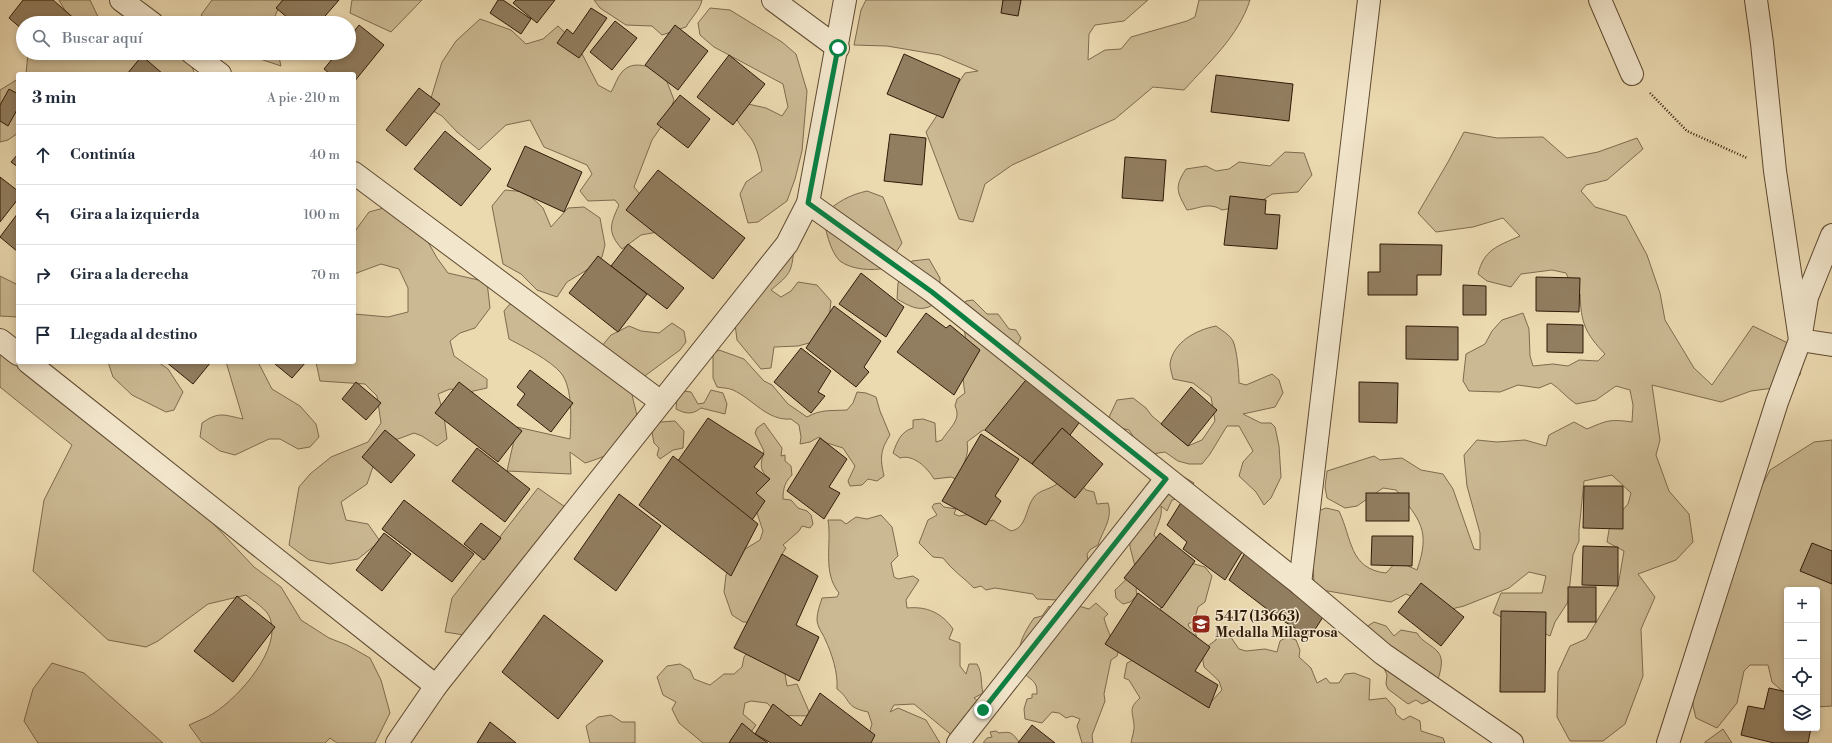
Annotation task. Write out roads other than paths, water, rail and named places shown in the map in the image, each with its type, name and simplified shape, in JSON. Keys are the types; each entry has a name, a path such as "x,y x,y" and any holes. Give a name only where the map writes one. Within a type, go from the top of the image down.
{"street":[{"path":"121,0 143,16"},
{"path":"773,0 838,48"},
{"path":"397,743 436,686 787,244 808,203 846,0"},
{"path":"1300,584 1369,0"},
{"path":"1600,0 1632,74"},
{"path":"1756,0 1762,43 1775,171 1800,340"},
{"path":"201,60 217,72"},
{"path":"356,174 661,402"},
{"path":"808,203 932,292 1300,584 1383,654 1512,743"},
{"path":"1668,743 1777,402 1800,340 1808,297 1832,236"},
{"path":"0,340 16,352"},
{"path":"1800,340 1832,345"},
{"path":"31,364 436,686"},
{"path":"958,743 1166,479"}],"place":[{"name":"5417 (13663) Medalla Milagrosa","path":"1201,624"}]}
